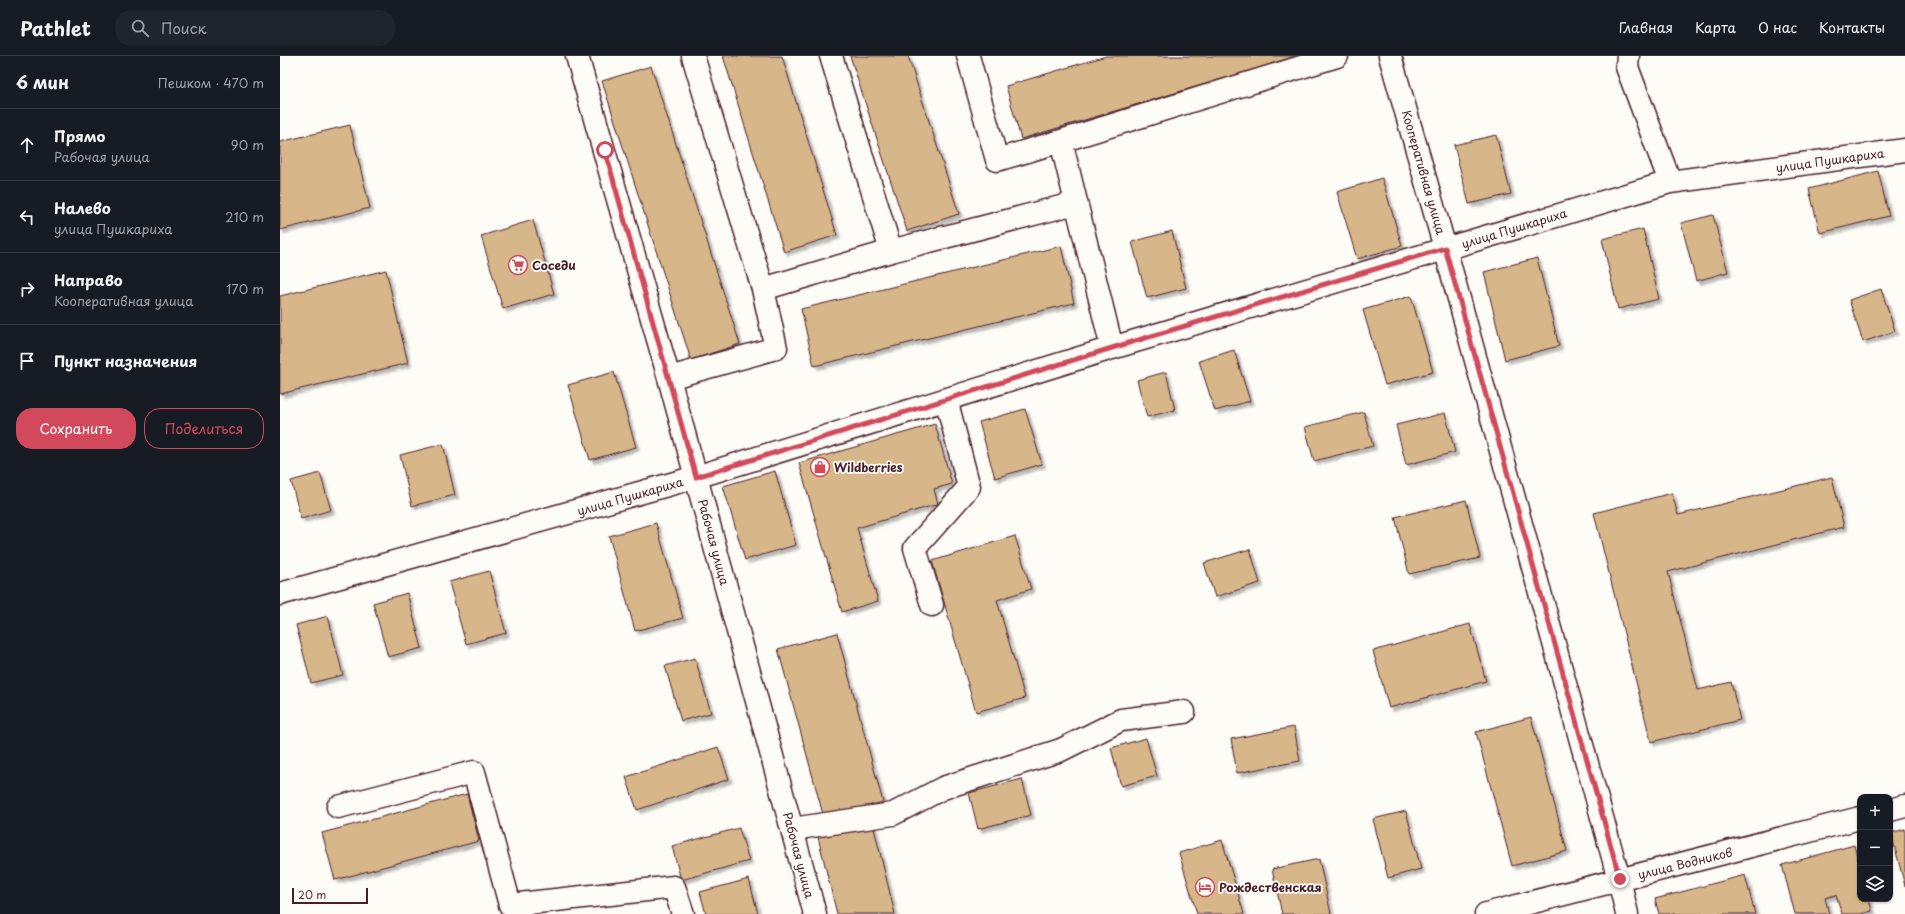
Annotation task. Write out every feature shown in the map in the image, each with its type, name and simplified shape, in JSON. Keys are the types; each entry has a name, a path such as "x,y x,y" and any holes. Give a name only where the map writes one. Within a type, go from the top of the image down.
{"street":[{"name":"Рабочая улица","path":"578,56 669,378 815,914"},
{"path":"669,378 776,348 763,289 693,56"},
{"path":"831,56 891,252"},
{"path":"968,56 998,160 1337,56"},
{"name":"Кооперативная улица","path":"1390,56 1445,248 1620,879 1627,914"},
{"path":"1628,56 1627,68 1670,182"},
{"path":"1061,141 1112,348"},
{"name":"улица Пушкариха","path":"280,594 696,477 1112,348 1670,182 1905,150"},
{"path":"763,289 891,252 1076,203"},
{"path":"932,605 915,548 969,487 946,399"},
{"path":"792,829 893,814 943,788 1062,750 1120,720 1184,712"},
{"path":"338,808 474,772 510,905 674,887 683,914"},
{"path":"1893,809 1905,806"},
{"name":"улица Водников","path":"1486,914 1857,819"}],"building":[{"path":"723,56 782,56 837,235 784,252"},
{"path":"850,56 908,56 959,214 907,231"},
{"path":"1106,56 1299,56 1021,139 1006,86"},
{"path":"651,66 740,344 691,360 602,81"},
{"path":"350,125 370,208 280,230 280,142"},
{"path":"1496,135 1511,194 1469,204 1454,145"},
{"path":"1878,171 1889,216 1820,233 1809,189"},
{"path":"1382,178 1402,246 1357,259 1337,192"},
{"path":"1713,215 1728,272 1696,281 1681,223"},
{"name":"Соседи","path":"533,220 554,294 503,309 481,236"},
{"path":"1643,229 1659,299 1618,309 1602,239"},
{"path":"1172,231 1186,288 1147,298 1132,242"},
{"path":"1061,246 1074,303 814,366 801,309"},
{"path":"1537,258 1559,346 1505,360 1484,272"},
{"path":"386,270 408,363 280,394 280,296"},
{"path":"1881,289 1895,331 1863,342 1849,300"},
{"path":"1411,296 1433,372 1385,385 1363,310"},
{"path":"1234,350 1250,401 1215,411 1199,361"},
{"path":"614,372 636,447 590,460 568,385"},
{"path":"1166,372 1175,410 1147,417 1137,380"},
{"path":"1025,409 1042,464 995,478 979,422"},
{"path":"1364,412 1373,446 1314,461 1305,427"},
{"path":"1445,413 1455,452 1406,465 1396,425"},
{"path":"935,424 952,484 934,489 938,504 857,528 878,601 842,612 799,463"},
{"path":"443,444 455,495 412,506 400,455"},
{"path":"775,471 796,545 745,560 723,486"},
{"path":"320,473 331,510 301,519 291,481"},
{"path":"1832,477 1844,527 1668,572 1698,690 1731,682 1740,720 1651,742 1594,513 1672,493 1678,515"},
{"path":"1466,500 1480,558 1409,574 1395,517"},
{"path":"656,523 683,618 635,631 609,536"},
{"path":"1015,536 1031,589 997,600 1025,698 976,712 932,561"},
{"path":"1250,549 1260,583 1215,597 1204,563"},
{"path":"489,571 506,633 466,644 449,582"},
{"path":"407,593 422,648 388,657 373,603"},
{"path":"328,616 343,675 311,683 296,625"},
{"path":"1470,624 1486,681 1389,708 1373,651"},
{"path":"837,633 883,802 824,818 778,649"},
{"path":"695,658 711,713 681,721 665,666"},
{"path":"1531,717 1567,851 1512,866 1476,732"},
{"path":"1294,727 1300,761 1237,773 1231,739"},
{"path":"1146,738 1157,776 1121,786 1111,748"},
{"path":"718,747 729,779 637,810 626,777"},
{"path":"1022,779 1031,815 978,829 969,793"},
{"path":"467,794 479,841 335,880 322,833"},
{"path":"1406,811 1421,869 1388,878 1373,819"},
{"path":"873,824 895,914 837,914 818,837"},
{"path":"739,828 749,861 681,880 672,846"},
{"path":"1905,829 1905,886 1893,841 1893,832"},
{"path":"1222,840 1244,914 1197,914 1179,853"},
{"path":"1854,845 1857,856 1857,902 1870,902 1872,911 1861,914 1842,914 1836,895 1825,898 1829,914 1795,914 1782,865"},
{"path":"1319,859 1331,914 1282,914 1272,869"},
{"path":"1745,875 1755,914 1659,914 1655,899"},
{"path":"749,879 758,914 706,914 700,892"}],"place":[{"name":"Соседи","path":"518,265"},
{"name":"Wildberries","path":"820,467"},
{"name":"Рождественская","path":"1205,887"}],"route":[{"path":"605,150 696,477 1112,348 1445,248 1620,879"}]}
